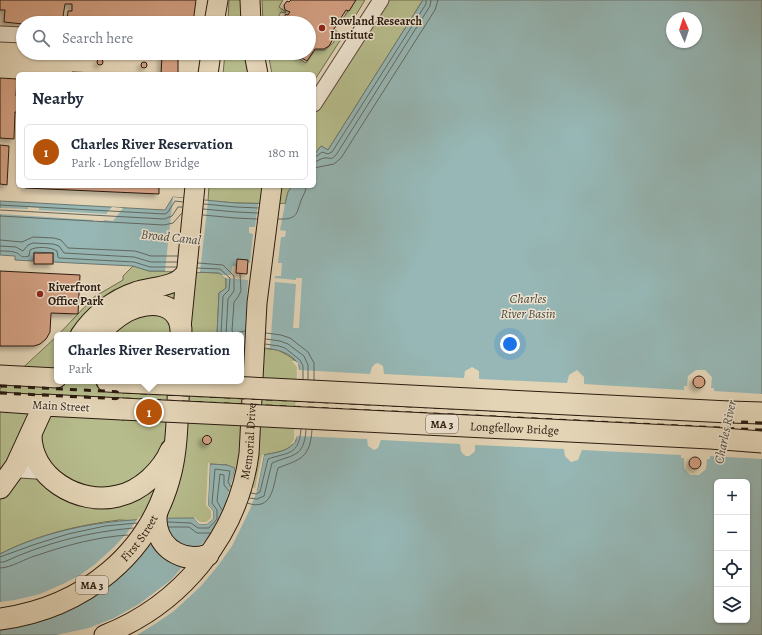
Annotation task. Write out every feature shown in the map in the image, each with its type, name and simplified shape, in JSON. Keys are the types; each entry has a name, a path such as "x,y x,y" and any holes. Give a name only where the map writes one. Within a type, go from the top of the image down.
{"highway":[{"path":"101,332 110,323 126,312 146,305 168,308 177,315 181,332"},
{"name":"MA 3","path":"166,384 762,413"},
{"name":"First Street","path":"0,619 56,605 91,586 112,570 150,526 157,512 171,472 176,434 179,384"},
{"path":"4,479 31,434 44,405"},
{"name":"Main Street","path":"44,405 122,409"},
{"name":"Longfellow Bridge","path":"122,409 237,416 710,438 762,442"},
{"path":"31,434 35,457 42,469 50,478 72,492 88,497 105,498 122,495 132,491 146,481 159,469 170,453 176,434"},
{"path":"4,479 34,474 50,478"},
{"path":"157,512 156,520 158,534 168,548 186,557 203,557 208,555"}],"main road":[{"path":"215,16 218,0"},
{"path":"250,0 251,16"},
{"path":"255,60 258,72"},
{"name":"Memorial Drive","path":"104,635 134,621 166,600 184,583 208,555 221,535 237,501 245,477 249,454 254,347 259,283 272,188"},
{"path":"181,332 194,193"},
{"path":"82,332 94,318 117,300 135,292 178,280 186,272"},
{"path":"32,376 54,370"},
{"path":"0,375 54,378"},
{"name":"Main Street","path":"0,402 44,405"}],"street":[{"path":"208,16 209,0"},
{"path":"316,101 381,0"},
{"path":"0,34 16,35"}],"green space":[{"path":"229,0 243,0 243,16 228,16"},
{"path":"262,0 283,0 279,7 286,12 285,13 281,12 279,16 263,16"},
{"path":"355,0 365,0 350,25 342,20"},
{"path":"386,0 423,0 328,150 321,146 316,152 316,111"},
{"path":"335,30 343,36 316,78 316,72 272,72 269,60 301,60 306,63 308,60 316,60 316,50 325,50 334,42"},
{"path":"224,60 249,60 251,72 223,72"},
{"path":"209,188 291,188 285,204 208,201"},
{"path":"133,266 149,271 220,273 226,279 226,289 219,293 217,332 61,332 94,297 123,280 123,276"},
{"path":"54,339 54,384 244,384 244,346 278,350 298,363 296,441 293,445 286,449 264,455 257,491 232,483 227,465 210,464 213,519 207,524 119,520 104,522 43,536 0,554 0,389"}],"water":[{"name":"Charles River Basin","path":"423,0 762,0 762,635 0,635 0,554 46,535 94,524 144,519 194,518 199,524 207,524 213,519 213,511 208,505 210,464 227,465 235,468 232,483 257,491 264,455 286,449 293,445 296,441 299,366 295,359 281,351 244,346 244,332 217,332 219,293 226,288 226,279 219,273 149,271 133,266 53,262 53,253 34,252 33,261 15,260 15,256 0,255 0,201 165,210 173,197 236,203 285,204 291,188 316,188 316,152 321,146 328,150"}],"pier":[{"path":"173,197 208,201 200,272 165,271"},
{"path":"258,204 285,204 280,230 286,231 285,237 281,237 278,263 282,263 281,276 275,276 275,278 296,280 296,278 302,278 299,328 293,328 296,284 275,282 270,348 244,346 248,280 225,278 221,275 231,275 232,266 236,266 237,259 248,260 248,263 250,263 253,234 249,233 249,227 255,227"},
{"path":"28,207 39,208 39,210 106,214 112,207 123,208 113,221 104,220 103,222 93,222 93,220 0,214 0,208 28,209"},
{"path":"292,361 298,363 299,370 370,374 372,367 378,363 383,366 384,374 464,378 465,371 472,367 479,371 479,379 567,383 569,375 577,370 584,377 584,384 684,390 684,386 687,386 688,376 696,370 705,370 712,377 711,388 714,388 714,391 762,394 762,459 710,456 710,459 707,459 706,469 699,475 690,475 684,468 684,458 681,458 681,455 582,450 578,460 571,462 565,456 564,449 475,445 475,451 469,456 466,456 461,451 460,444 381,440 378,448 374,450 368,446 367,439 297,436 294,443 290,445 294,440 297,367"},
{"path":"262,455 264,455 257,491 232,546 201,586 174,611 158,622 137,635 56,635 89,628 114,618 139,604 171,580 182,567 153,544 150,545 132,565 110,585 86,601 69,610 48,618 29,624 0,629 0,602 40,594 80,575 114,547 139,517 151,516 165,527 179,546 194,548 202,544 211,533 225,505 236,466 234,482 255,488"},
{"path":"210,462 208,505 213,511 213,519 207,524 199,524 194,517 200,522 206,522 211,518 211,511 206,505 208,464"}],"building":[{"path":"0,0 196,0 194,16 68,16 68,11 72,11 72,4 65,4 63,16 16,16 16,23 4,22 5,10 0,10"},
{"name":"Rowland Research Institute","path":"291,0 356,0 349,11 346,10 332,32 333,39 329,46 324,49 316,49 316,16 285,16 290,12 285,10 284,5 287,1 289,2"},
{"path":"98,60 102,60 102,64 98,64"},
{"path":"162,60 178,60 178,72 161,72"},
{"path":"144,62 147,65 144,68 141,65"},
{"path":"0,78 16,79 14,139 0,138"},
{"path":"0,145 9,146 7,185 0,184"},
{"path":"25,188 159,188 159,194"},
{"path":"34,253 53,253 53,264 34,264"},
{"path":"237,259 248,260 247,274 236,273"},
{"name":"Riverfront Office Park","path":"0,271 80,275 78,314 51,313 50,332 46,339 40,344 34,346 0,346"},
{"path":"701,376 704,377 704,387 697,388 694,387 693,380 694,377"},
{"path":"207,435 212,440 207,445 202,440"},
{"path":"693,457 697,457 701,463 697,469 693,469 689,465 689,461"}],"railway":[{"path":"0,386 762,423"},
{"path":"0,393 762,430"}],"place":[{"name":"Rowland Research Institute","path":"322,28"},
{"name":"Riverfront Office Park","path":"40,294"},
{"name":"Charles River Reservation","path":"149,412"}],"water label":[{"name":"Broad Canal","path":"171,237"},
{"name":"Charles River","path":"725,432"}]}
